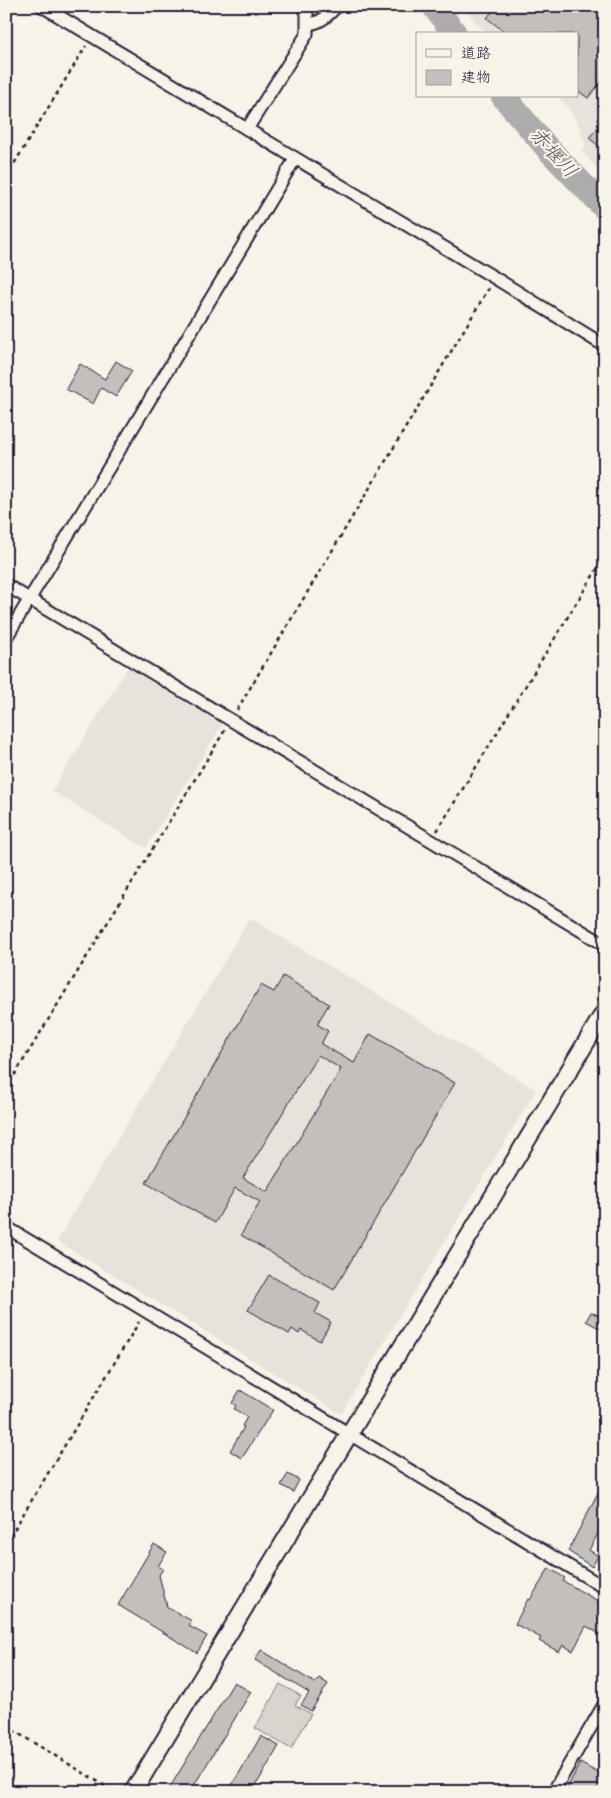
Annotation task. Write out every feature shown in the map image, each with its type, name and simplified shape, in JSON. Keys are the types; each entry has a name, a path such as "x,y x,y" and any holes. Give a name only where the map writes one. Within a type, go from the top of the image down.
{"street":[{"path":"42,6 605,346"},
{"path":"247,129 307,34 307,14 304,6"},
{"path":"308,24 323,20 337,6"},
{"path":"6,638 295,159"},
{"path":"6,585 232,719 605,945"},
{"path":"133,1792 605,1011"},
{"path":"6,1227 605,1588"},
{"path":"553,1792 605,1703"}],"path":[{"path":"6,178 92,36"},
{"path":"6,1089 232,719 495,278"},
{"path":"431,841 605,556"},
{"path":"6,1544 145,1311"},
{"path":"6,1726 115,1792"}],"shaded area":[{"path":"462,6 605,6 605,179 582,151 586,145 577,122 567,106 559,98 578,98 578,32 486,32"},
{"path":"128,667 222,725 146,848 52,791"},
{"path":"250,918 536,1090 341,1414 57,1241"},
{"path":"280,1684 301,1696 295,1705 311,1714 291,1749 255,1728"}],"building":[{"path":"496,6 605,6 605,77 588,98 578,91 578,32 504,32 487,18"},
{"path":"605,119 605,151 589,138"},
{"path":"116,361 132,371 116,397 101,388 93,404 66,389 80,364 105,379"},
{"path":"283,976 329,1004 317,1024 328,1031 321,1044 354,1063 370,1034 455,1083 334,1290 241,1235 260,1202 235,1188 215,1223 146,1183 261,985 274,992","holes":["318,1055 341,1069 267,1192 243,1178"]},
{"path":"269,1275 320,1303 315,1313 331,1322 320,1341 301,1330 299,1334 292,1329 289,1334 248,1310"},
{"path":"591,1312 605,1318 601,1329 586,1321"},
{"path":"240,1390 273,1410 242,1458 230,1451 244,1427 242,1426 247,1417 234,1409 236,1406 232,1403"},
{"path":"288,1474 299,1480 293,1492 281,1485"},
{"path":"605,1479 605,1521 589,1550 598,1556 592,1567 568,1551"},
{"path":"154,1544 167,1552 158,1566 163,1569 159,1575 167,1607 192,1621 189,1626 207,1636 197,1653 118,1605"},
{"path":"549,1568 565,1578 563,1581 605,1605 605,1637 586,1626 573,1651 563,1645 559,1652 539,1641 541,1638 515,1624 528,1599 530,1600"},
{"path":"261,1650 315,1683 319,1678 328,1684 311,1711 301,1705 309,1693 255,1660"},
{"path":"234,1682 251,1692 190,1792 167,1792"},
{"path":"261,1736 279,1746 252,1792 228,1792"},
{"path":"580,1763 604,1776 595,1792 565,1792"}],"waterway":[{"name":"赤堰川","path":"434,6 454,32"},
{"name":"赤堰川","path":"505,98 550,151 605,208"}]}
